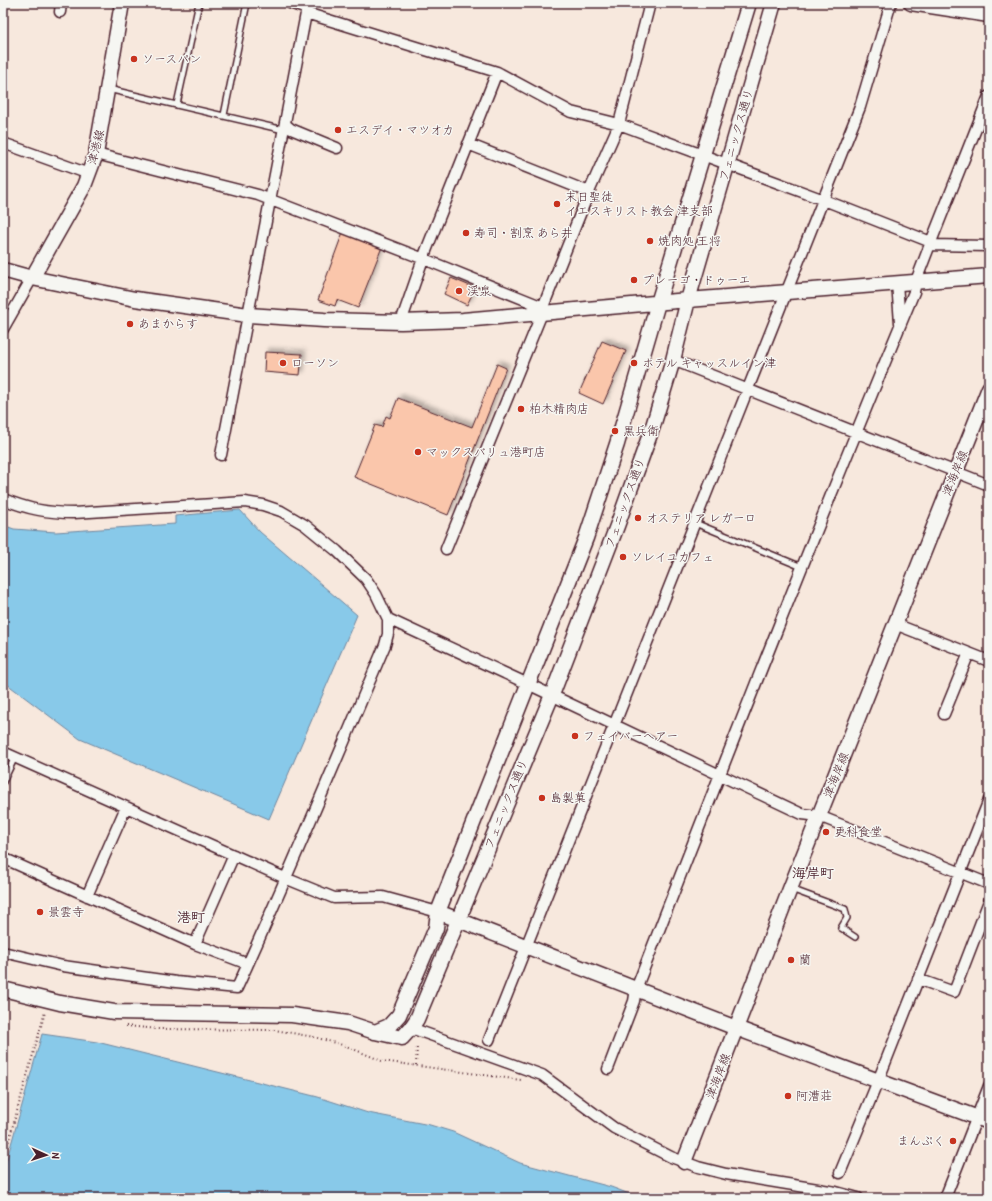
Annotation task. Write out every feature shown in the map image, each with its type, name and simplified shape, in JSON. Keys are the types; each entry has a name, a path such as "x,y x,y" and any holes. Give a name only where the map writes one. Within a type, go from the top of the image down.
{"street":[{"name":"津港線","path":"32,278 84,186 96,154 122,3"},
{"path":"290,3 496,72 571,112 619,124 824,200 930,243 989,246"},
{"path":"446,549 589,192 619,124 650,3"},
{"name":"フェニックス通り","path":"375,1032 389,1026 399,1015 436,928 438,912 586,538 619,437 702,155 749,3"},
{"name":"フェニックス通り","path":"411,1028 417,1019 552,695 653,426 774,3"},
{"path":"489,1040 824,200 860,107 891,3"},
{"path":"911,3 989,15"},
{"path":"221,455 307,8"},
{"path":"401,322 496,72"},
{"path":"608,1069 634,1001 636,989 720,774 856,432 914,292 916,281 930,243 989,96"},
{"path":"284,127 337,148"},
{"path":"3,143 89,174"},
{"path":"468,144 589,192"},
{"path":"96,154 270,199 424,259 542,310"},
{"path":"3,270 32,278 135,299 248,315 324,320 401,322 463,320 542,310 658,303 989,276"},
{"path":"3,329 32,278"},
{"path":"897,283 900,326"},
{"path":"673,360 989,485"},
{"name":"津海岸線","path":"684,1162 790,889 989,388"},
{"path":"3,499 22,507 37,511 57,513 245,502 263,505 281,512 305,525 337,551 366,579 376,594 388,619 388,634 385,645 264,930 237,988 176,982 63,966 3,952"},
{"path":"388,619 720,774 802,814 819,816 989,884"},
{"path":"895,624 989,661"},
{"path":"944,714 969,653"},
{"path":"3,752 285,878 334,898 383,897 438,912 736,1028 983,1120"},
{"path":"840,1173 989,800"},
{"path":"87,896 126,807"},
{"path":"196,944 234,855"},
{"path":"3,858 196,944 248,964"},
{"path":"918,979 954,992 989,901"},
{"path":"3,989 60,1003 114,1012 292,1016 348,1023 375,1032 402,1038 411,1028 542,1075 614,1128 671,1157 698,1168 836,1192 858,1198"},
{"path":"944,1198 983,1120 989,1086"}],"lane":[{"path":"177,104 199,3"},
{"path":"224,115 247,3"},
{"path":"108,89 284,127"},
{"path":"695,523 802,567"},
{"path":"3,782 15,757"},
{"path":"790,889 845,909 847,918 841,928 855,937"}],"path":[{"path":"3,1161 46,1011"},
{"path":"126,1026 158,1029 275,1030 314,1037 346,1046 382,1061 522,1080"},
{"path":"416,1065 417,1046"}],"water":[{"path":"240,510 260,532 357,615 269,819 80,739 3,681 3,525 14,529 56,532 175,524 175,516"},
{"path":"42,1034 97,1042 318,1097 368,1113 430,1125 453,1132 520,1163 611,1187 640,1198 3,1198 3,1173"}],"building":[{"path":"343,232 382,247 358,308 337,300 335,306 318,300"},
{"name":"渓泉","path":"451,278 475,288 467,305 444,294"},
{"path":"602,341 626,351 603,404 579,393"},
{"name":"ローソン","path":"265,352 302,354 300,375 264,372"},
{"name":"マックスバリュ港町店","path":"497,364 506,368 448,515 354,477 375,425 382,427 386,416 390,418 398,398 472,427"}],"place":[{"name":"ソースパン","path":"134,59"},
{"name":"エスデイ・マツオカ","path":"338,130"},
{"name":"末日聖徒 イエスキリスト教会 津支部","path":"557,204"},
{"name":"寿司・割烹 あら井","path":"466,233"},
{"name":"焼肉処 王将","path":"650,241"},
{"name":"プレーゴ・ドゥーエ","path":"634,280"},
{"name":"渓泉","path":"459,291"},
{"name":"あまからす","path":"130,324"},
{"name":"ローソン","path":"283,363"},
{"name":"ホテル キャッスルイン津","path":"634,363"},
{"name":"柏木精肉店","path":"521,409"},
{"name":"黒兵衛","path":"615,431"},
{"name":"マックスバリュ港町店","path":"418,452"},
{"name":"オステリア レガーロ","path":"638,518"},
{"name":"ソレイユカフェ","path":"623,557"},
{"name":"フェイバーヘアー","path":"575,736"},
{"name":"島製菓","path":"542,798"},
{"name":"更科食堂","path":"826,832"},
{"name":"景雲寺","path":"40,912"},
{"name":"蘭","path":"791,960"},
{"name":"阿漕荘","path":"788,1096"},
{"name":"まんぷく","path":"953,1141"}],"district":[{"name":"海岸町","path":"813,873"},
{"name":"港町","path":"191,917"}]}
